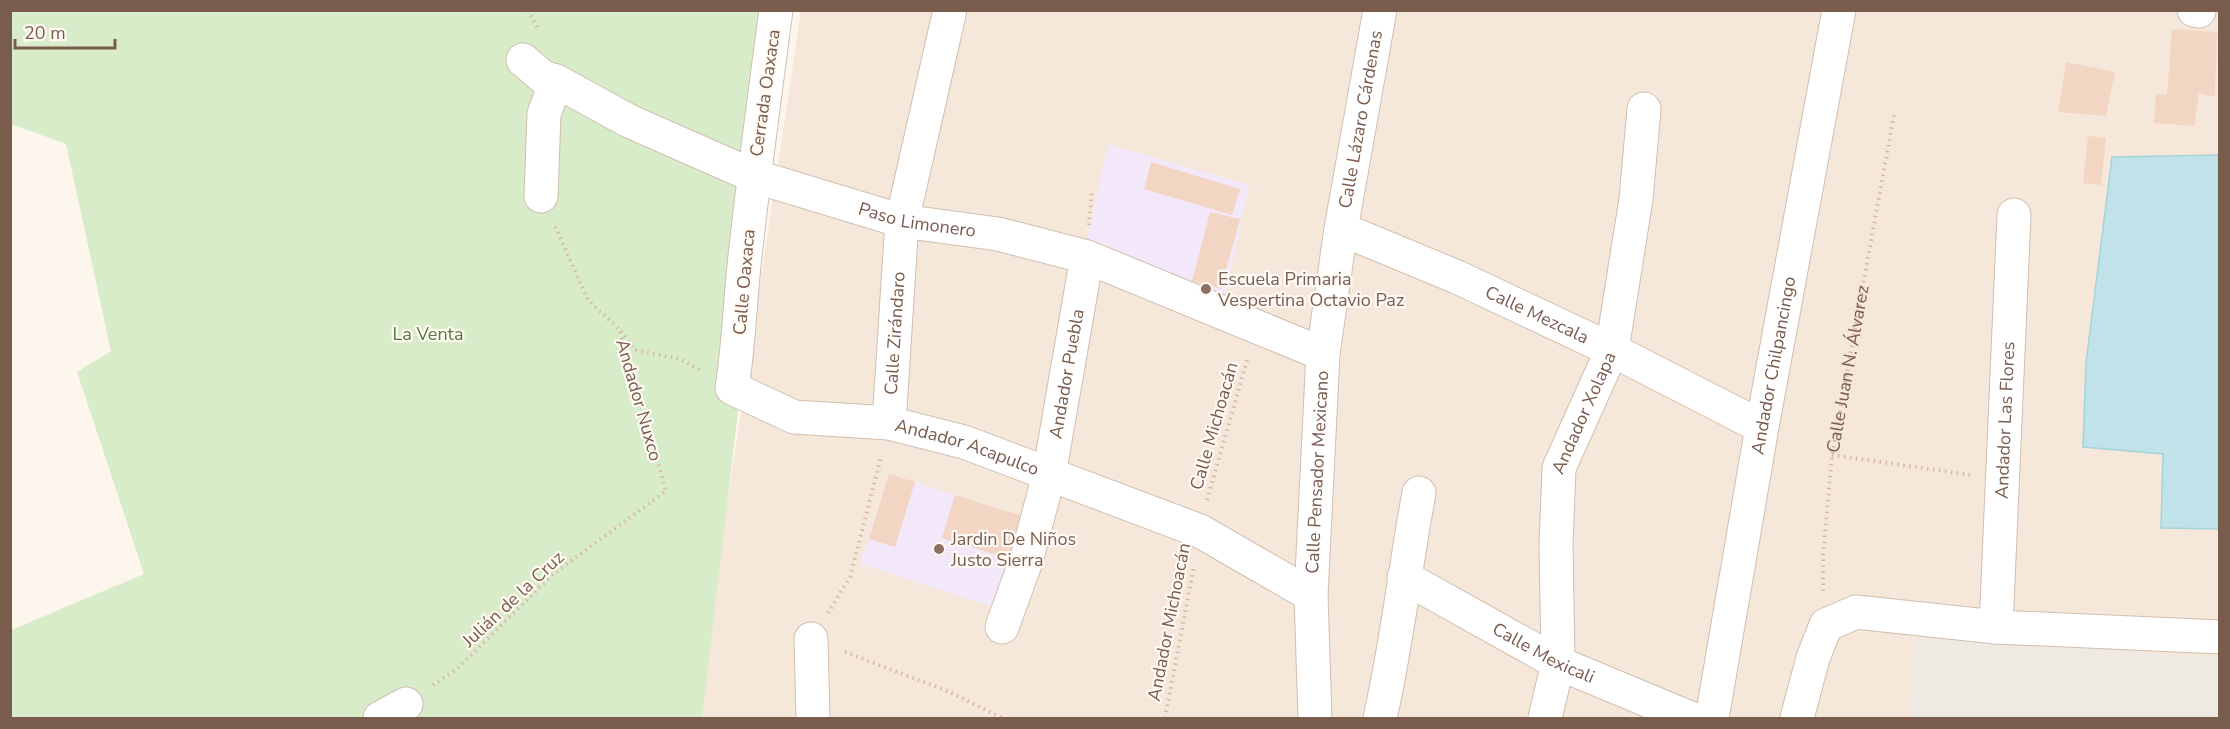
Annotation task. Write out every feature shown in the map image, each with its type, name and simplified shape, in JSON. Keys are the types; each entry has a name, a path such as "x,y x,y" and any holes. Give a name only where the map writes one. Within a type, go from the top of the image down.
{"street":[{"name":"Cerrada Oaxaca","path":"754,176 776,10"},
{"name":"Calle Zirándaro","path":"889,423 902,221 950,10"},
{"name":"Calle Lázaro Cárdenas","path":"1341,229 1380,10"},
{"name":"Andador Chilpancingo","path":"1712,718 1762,427 1839,10"},
{"path":"2194,10 2199,11"},
{"name":"Paso Limonero","path":"523,60 543,77 556,81 629,121 754,176 902,221 998,234 1087,257 1323,354"},
{"path":"541,196 544,114 556,81"},
{"name":"Andador Xolapa","path":"1545,718 1558,663 1556,544 1559,468 1612,350 1636,199 1644,109"},
{"name":"Calle Oaxaca","path":"732,388 738,353 741,289 754,176"},
{"name":"Andador Las Flores","path":"1996,627 2014,214"},
{"name":"Calle Mezcala","path":"1341,229 1457,277 1612,350 1762,427"},
{"name":"Calle Pensador Mexicano","path":"1315,718 1311,595 1323,354 1341,229"},
{"name":"Andador Puebla","path":"1002,627 1026,561 1048,475 1087,257"},
{"name":"Andador Acapulco","path":"732,388 794,417 889,423 964,442 1200,531 1311,595"},
{"path":"1380,718 1419,493"},
{"name":"Calle Mexicali","path":"1404,577 1558,663 1690,718"},
{"path":"1797,718 1813,658 1826,625 1856,612 1996,627 2220,637"},
{"path":"811,639 813,718"}],"path":[{"name":"Calle Juan N. Álvarez","path":"1826,625 1821,580 1832,455 1894,115"},
{"name":"Andador Nuxco","path":"541,196 588,300 619,329 666,491"},
{"name":"Calle Michoacán","path":"1200,531 1208,494 1256,328"},
{"path":"619,329 635,350 680,359 732,388"},
{"path":"889,423 850,577 811,639 950,692 1002,718"},
{"path":"1832,455 2003,480"},
{"name":"Julián de la Cruz","path":"393,711 458,668 552,575 666,491"},
{"name":"Andador Michoacán","path":"1165,718 1200,531"}],"shaded area":[{"path":"801,11 2219,11 2219,718 695,718"},
{"path":"1108,144 1249,185 1224,301 1085,249"},
{"name":"Jardin De Niños Justo Sierra","path":"889,474 1022,516 994,607 860,564"},
{"path":"1916,634 2219,658 2219,718 1909,718"}],"green space":[{"name":"La Venta","path":"11,11 785,11 702,718 11,718 11,630 144,574 77,372 111,351 66,144 11,124"}],"water":[{"path":"2219,155 2219,529 2161,528 2163,454 2083,447 2086,363 2112,157"}],"building":[{"path":"2172,29 2217,32 2215,97 2199,93 2194,126 2154,123 2156,94 2167,95"},
{"path":"2066,62 2115,72 2106,116 2058,112"},
{"path":"2088,136 2106,138 2101,185 2083,183"},
{"path":"1151,162 1240,189 1232,215 1144,189"},
{"path":"1210,212 1240,219 1221,289 1192,281"},
{"path":"889,474 915,482 895,547 869,539"},
{"path":"955,495 1022,516 1009,559 942,538"}],"place":[{"name":"Escuela Primaria Vespertina Octavio Paz","path":"1206,289"},
{"name":"Jardin De Niños Justo Sierra","path":"939,549"}]}
